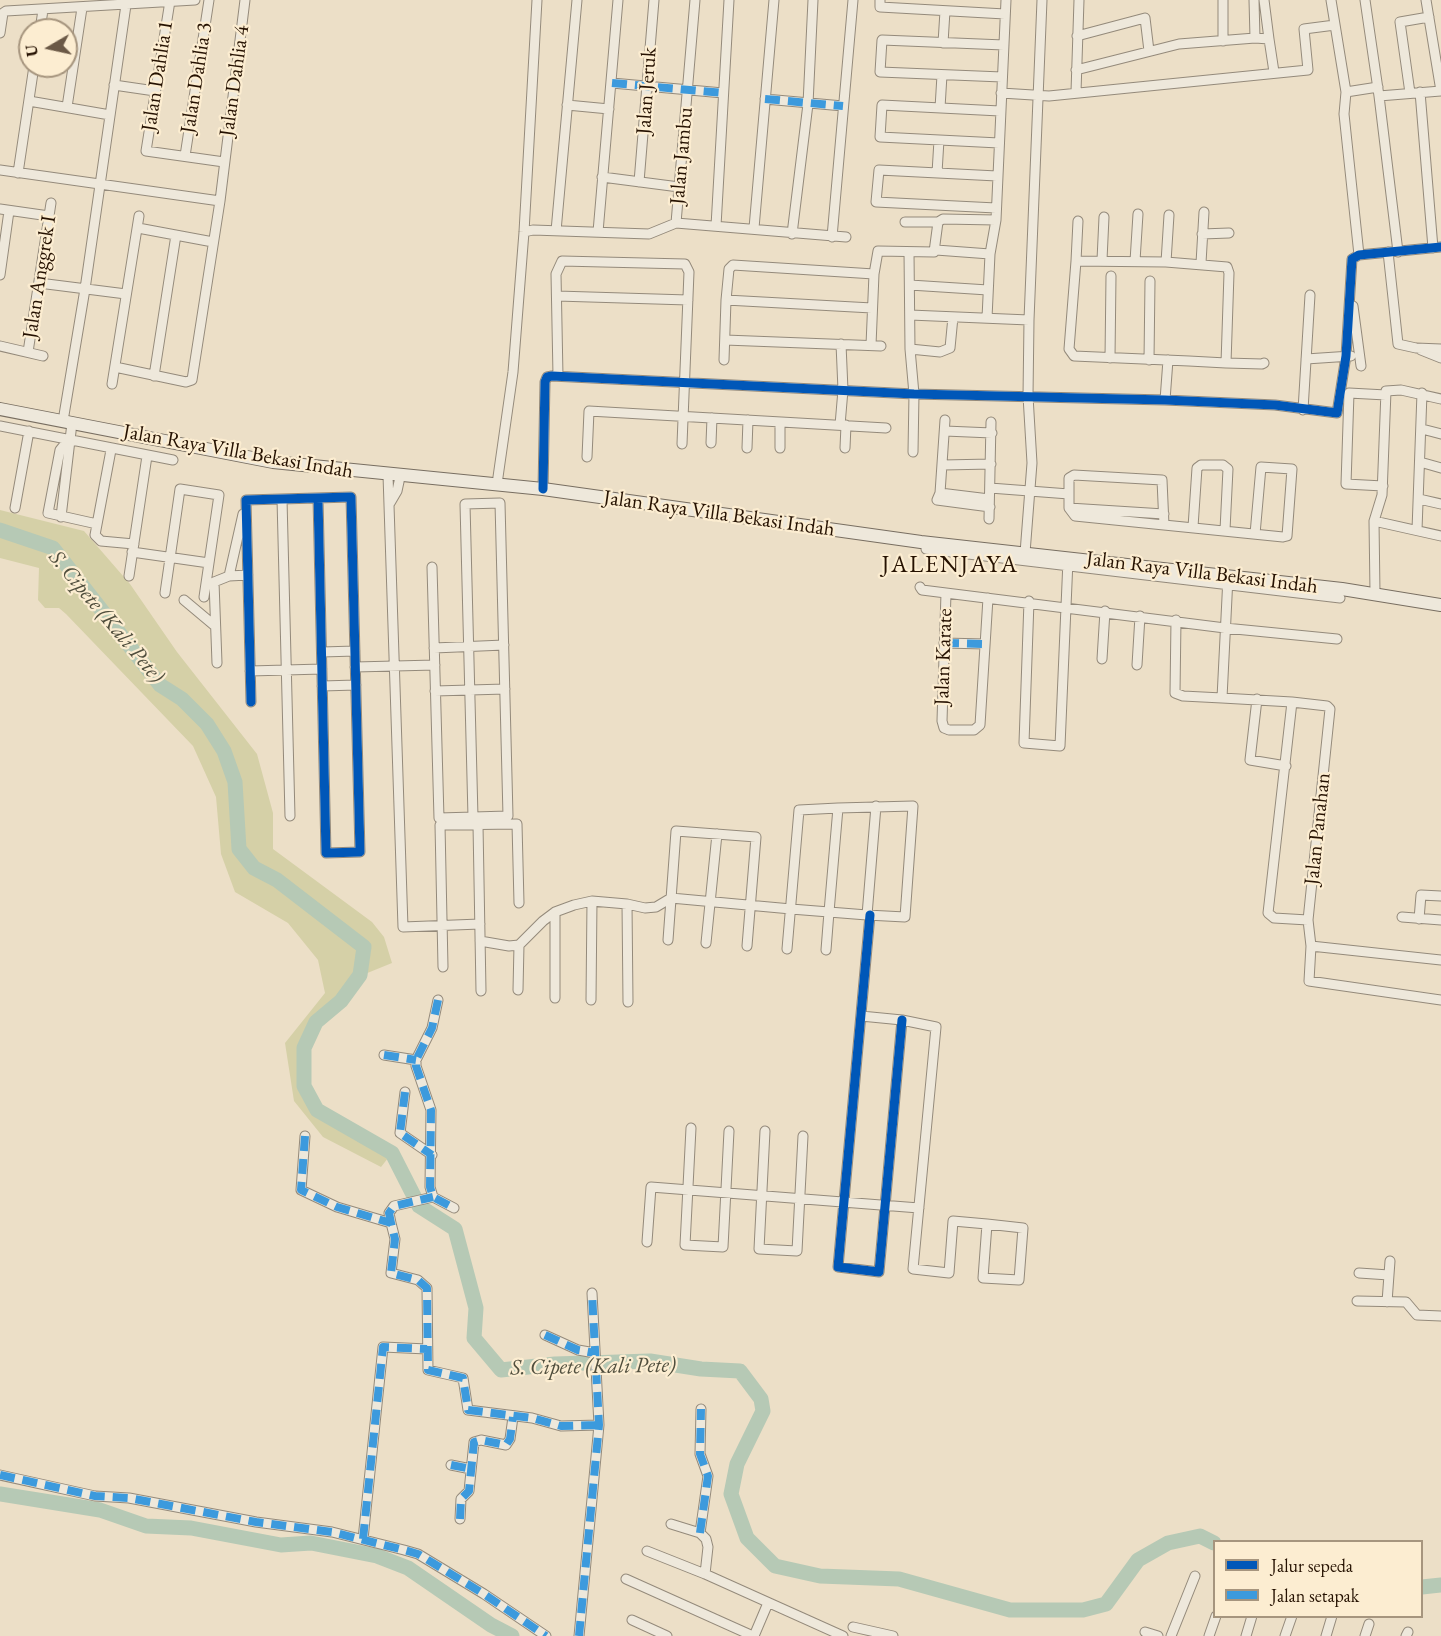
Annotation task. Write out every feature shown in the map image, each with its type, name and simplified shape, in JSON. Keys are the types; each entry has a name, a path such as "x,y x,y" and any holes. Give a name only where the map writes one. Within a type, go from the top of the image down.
{"main road":[{"name":"Jalan Raya Villa Bekasi Indah","path":"0,409 273,462 394,476 543,489 921,542 1025,553 1068,561 1228,581 1375,593 1441,605"}],"street":[{"path":"0,33 4,12 195,0"},
{"name":"Jalan Dahlia 3","path":"185,156 209,0"},
{"name":"Jalan Dahlia 4","path":"154,376 186,382 192,380 219,201 245,0"},
{"path":"497,484 513,372 524,232 537,0"},
{"path":"556,231 577,0"},
{"path":"598,232 618,0"},
{"name":"Jalan Jeruk","path":"639,182 654,0"},
{"name":"Jalan Jambu","path":"676,223 695,0"},
{"path":"716,226 729,0"},
{"path":"754,228 774,0"},
{"path":"792,234 808,104 813,0"},
{"path":"832,237 853,0"},
{"path":"880,0 880,8 1005,14"},
{"path":"987,318 990,254 996,220 1006,0"},
{"path":"1025,553 1030,493 1029,320 1042,0"},
{"path":"1076,92 1080,0"},
{"path":"1223,0 1223,41"},
{"path":"1254,0 1255,38"},
{"path":"1264,0 1274,72"},
{"path":"1331,0 1346,92 1344,114 1359,255"},
{"path":"1365,0 1379,92 1393,252 1397,341 1400,345 1416,348 1441,349"},
{"path":"1346,92 1441,91 1426,0"},
{"name":"Jalan Dahlia 1","path":"170,1 146,151 185,156"},
{"path":"62,517 70,455 68,422 99,184 126,5"},
{"path":"67,107 82,8"},
{"path":"42,18 43,10"},
{"path":"943,43 945,11"},
{"path":"543,489 546,379 558,376 914,394 1165,400 1275,405 1333,413 1340,411 1346,356 1351,261 1359,255 1437,248 1415,93 1400,22 1429,17"},
{"path":"1077,36 1145,18 1149,51"},
{"path":"1001,93 1050,96 1308,70 1304,29 1335,25"},
{"path":"1076,70 1179,44 1269,39"},
{"path":"1002,77 880,72 882,40 1004,45"},
{"path":"940,108 942,75"},
{"path":"18,173 32,78"},
{"path":"612,83 723,93"},
{"path":"114,85 155,91"},
{"path":"765,99 843,106"},
{"path":"29,100 110,115"},
{"path":"567,105 609,109"},
{"path":"999,144 880,137 882,105 1000,111"},
{"path":"937,173 939,140"},
{"path":"185,156 224,162"},
{"path":"0,170 219,201"},
{"path":"996,208 876,202 879,170 997,176"},
{"path":"602,177 679,187"},
{"name":"Jalan Anggrek I","path":"28,352 51,202"},
{"path":"0,275 5,210 49,216"},
{"path":"1201,263 1204,212"},
{"path":"1135,261 1138,214"},
{"path":"1166,262 1169,215"},
{"path":"112,384 139,216"},
{"path":"1102,260 1104,217"},
{"path":"905,222 938,222 943,219 996,220"},
{"path":"1078,221 1071,354 1074,357 1264,363"},
{"path":"936,250 938,222"},
{"path":"524,232 649,234 676,223 846,237"},
{"path":"138,228 213,242"},
{"path":"1202,234 1229,233"},
{"path":"115,367 154,376 176,235"},
{"path":"725,340 876,346 872,308 878,251 932,252 936,250 990,254"},
{"path":"909,252 910,349 914,394 913,453"},
{"path":"558,376 556,269 562,261 636,262 687,266 686,382 682,444"},
{"path":"1076,261 1224,265 1229,269 1226,363"},
{"path":"724,360 726,300 729,269 733,265 874,274"},
{"path":"1110,358 1111,276"},
{"path":"1149,360 1150,281"},
{"path":"39,283 126,294"},
{"path":"910,285 988,290"},
{"path":"1306,359 1346,356 1361,360 1351,286"},
{"path":"1303,410 1310,295"},
{"path":"557,296 688,300"},
{"path":"726,300 872,308"},
{"path":"910,315 1029,320"},
{"path":"910,349 940,352 951,348 953,317"},
{"path":"841,344 845,448"},
{"path":"0,346 43,356"},
{"path":"1416,348 1441,358"},
{"path":"1165,400 1168,360"},
{"path":"1375,593 1374,521 1383,486 1386,391 1401,390 1422,393 1441,399"},
{"path":"1383,486 1346,484 1348,404 1349,393 1386,395"},
{"path":"1417,530 1422,393"},
{"path":"587,457 589,411 886,428"},
{"path":"711,443 712,418"},
{"path":"747,447 748,420"},
{"path":"945,420 940,493 989,503"},
{"path":"780,422 780,448"},
{"path":"988,519 991,422"},
{"path":"0,426 69,439 111,450 172,460"},
{"path":"1422,429 1441,434"},
{"path":"15,508 29,431"},
{"path":"945,431 992,433"},
{"path":"69,439 60,450 48,510 49,515 97,524"},
{"path":"111,450 95,532 98,539 170,558 209,563"},
{"path":"129,576 147,456"},
{"path":"1420,462 1441,468"},
{"path":"943,465 991,464"},
{"path":"1193,527 1197,468 1201,465 1223,465 1228,469 1225,530"},
{"path":"1164,525 1162,480 1074,475 1069,478 1069,508 1075,516 1164,525 1225,530 1255,534 1283,537 1288,534 1292,469 1261,467 1255,534"},
{"path":"394,476 390,503 403,927 480,924"},
{"path":"990,488 1030,493 1069,494"},
{"path":"165,593 180,489 219,495 204,597"},
{"path":"246,500 318,498 351,498 360,852 326,853 318,498"},
{"path":"282,499 290,816"},
{"path":"1419,499 1441,504"},
{"path":"246,500 251,702"},
{"path":"229,576 246,500"},
{"path":"443,967 440,825 476,821 508,816 500,503 465,504 470,690 476,821 482,991"},
{"path":"1069,508 1164,514"},
{"path":"1374,521 1441,536"},
{"path":"926,549 1068,561 1062,744 1024,744 1029,601"},
{"path":"432,567 439,818 517,824 519,903"},
{"path":"217,663 214,582 229,576 248,575"},
{"path":"1222,698 1228,581 1340,598"},
{"path":"920,587 946,593 1029,601 1225,628 1337,639"},
{"name":"Jalan Karate","path":"946,593 942,721 945,728 949,730 979,728 985,644"},
{"path":"944,643 985,644 988,598"},
{"path":"214,602 184,600 215,626"},
{"path":"1102,659 1105,611"},
{"path":"1137,665 1140,616"},
{"path":"1176,620 1175,693 1183,696 1292,702 1268,913 1274,918 1308,920"},
{"path":"434,648 504,645"},
{"path":"322,652 355,651"},
{"path":"356,670 435,668"},
{"path":"250,670 322,669"},
{"path":"322,686 356,686"},
{"path":"435,691 505,689"},
{"path":"1257,699 1250,760 1286,766"},
{"name":"Jalan Panahan","path":"1292,702 1327,706 1330,712 1308,920 1311,946 1309,980 1312,983 1441,1000"},
{"path":"876,806 861,1016 838,1267 879,1272 902,1020"},
{"path":"480,941 509,946 519,945 555,912 592,901 645,908 656,907 671,898 751,906 791,909 829,912 869,915 905,917 913,806 799,810 791,909 787,950"},
{"path":"826,950 838,808"},
{"path":"668,940 676,831 717,834 756,837 747,946"},
{"path":"706,943 717,834"},
{"path":"1419,919 1421,895 1441,896"},
{"path":"591,1000 592,901"},
{"path":"627,904 628,1002"},
{"path":"555,912 555,998"},
{"path":"1402,917 1441,920"},
{"path":"518,990 519,945"},
{"path":"1311,946 1441,960"},
{"path":"429,1197 428,1173 432,1155 431,1106 418,1074 416,1060 432,1028 438,1000"},
{"path":"861,1016 902,1020 936,1027 913,1269 949,1273 952,1221 987,1224 1023,1228 1019,1280 983,1278 987,1224"},
{"path":"384,1055 416,1060"},
{"path":"405,1092 398,1128 400,1133 432,1155"},
{"path":"690,1128 685,1245 723,1247 729,1131"},
{"path":"765,1131 759,1249 797,1251 803,1136"},
{"path":"305,1136 300,1190 337,1207 391,1223"},
{"path":"647,1242 651,1187 919,1208"},
{"path":"454,1208 429,1197 391,1209 391,1223 395,1239 391,1273 418,1280 427,1288 428,1370 464,1378 468,1410 532,1418 561,1426 599,1425"},
{"path":"1387,1302 1390,1262"},
{"path":"1359,1273 1389,1275"},
{"path":"579,1636 599,1425 592,1293"},
{"path":"1357,1300 1409,1304 1417,1315 1441,1316"},
{"path":"545,1335 596,1356"},
{"path":"363,1539 383,1348 427,1349"},
{"path":"700,1533 708,1476 700,1454 701,1409"},
{"path":"460,1518 461,1499 469,1491 474,1442 481,1440 506,1445 510,1439 513,1417"},
{"path":"451,1465 471,1469"},
{"path":"0,1475 95,1496 129,1498 363,1539 418,1554 484,1594 546,1636"},
{"path":"671,1524 700,1533 706,1539 708,1547 705,1574"},
{"path":"647,1551 705,1574 841,1633 843,1636"},
{"path":"1171,1636 1195,1576"},
{"path":"626,1579 754,1636 768,1603"},
{"path":"1209,1636 1216,1618"},
{"path":"1246,1636 1252,1618"},
{"path":"1285,1636 1292,1618"},
{"path":"1326,1636 1332,1618"},
{"path":"632,1620 667,1636"},
{"path":"1365,1636 1369,1624"},
{"path":"853,1627 893,1636"},
{"path":"1145,1632 1158,1636"}],"shaded area":[{"path":"0,510 84,531 130,584 177,652 257,754 273,813 273,849 372,922 384,937 392,963 360,976 341,1001 316,1022 304,1048 304,1086 317,1110 392,1153 381,1167 323,1137 294,1101 285,1043 325,993 318,960 288,923 235,892 221,854 216,797 193,746 66,614 59,608 45,608 38,600 39,568 0,558"}],"waterway":[{"name":"S. Cipete (Kali Pete)","path":"0,530 53,548 160,685 182,699 207,724 224,751 235,782 239,849 254,868 277,880 364,947 360,975 341,1001 316,1022 304,1048 304,1086 317,1110 392,1153 419,1206 455,1229 476,1308 474,1338 501,1370 555,1364 650,1361 701,1369 740,1371 761,1399 763,1411 737,1464 731,1494 747,1538 775,1566 820,1576 899,1579 1010,1610 1083,1610 1106,1604 1138,1560 1168,1543 1200,1536 1213,1542"},
{"path":"0,1494 100,1510 146,1526 191,1528 281,1545 311,1543 377,1556 408,1568 491,1625 512,1636"},
{"name":"S. Cipete (Kali Pete)","path":"1423,1587 1441,1585"}],"marked path":[{"path":"612,83 723,93"},
{"path":"765,99 843,106"},
{"path":"944,643 985,644"},
{"path":"438,1000 432,1028 416,1060 416,1066 431,1110 430,1187 433,1197 454,1208"},
{"path":"384,1055 416,1060"},
{"path":"405,1092 400,1133 432,1155"},
{"path":"305,1136 301,1190 337,1207 391,1223 395,1239 391,1273 418,1280 427,1288 428,1370 463,1378 468,1410 532,1418 561,1426 599,1425"},
{"path":"391,1223 389,1213 394,1206 433,1197"},
{"path":"579,1636 599,1425 592,1293"},
{"path":"545,1335 578,1350 595,1353"},
{"path":"363,1539 383,1347 427,1349"},
{"path":"700,1533 708,1476 700,1454 701,1409"},
{"path":"460,1519 461,1499 469,1491 474,1442 481,1440 506,1445 510,1439 513,1417"},
{"path":"451,1465 471,1469"},
{"path":"0,1475 95,1496 129,1498 256,1522 332,1532 418,1554 484,1594 546,1636"}],"cycle path":[{"path":"543,489 545,382 547,377 552,376 914,394 1275,405 1337,413 1346,356 1352,259 1359,255 1441,247"},
{"path":"251,702 246,500 351,497 360,852 326,853 318,498"},
{"path":"870,915 838,1267 879,1272 902,1020"}],"district":[{"name":"JALENJAYA","path":"950,565"}]}
